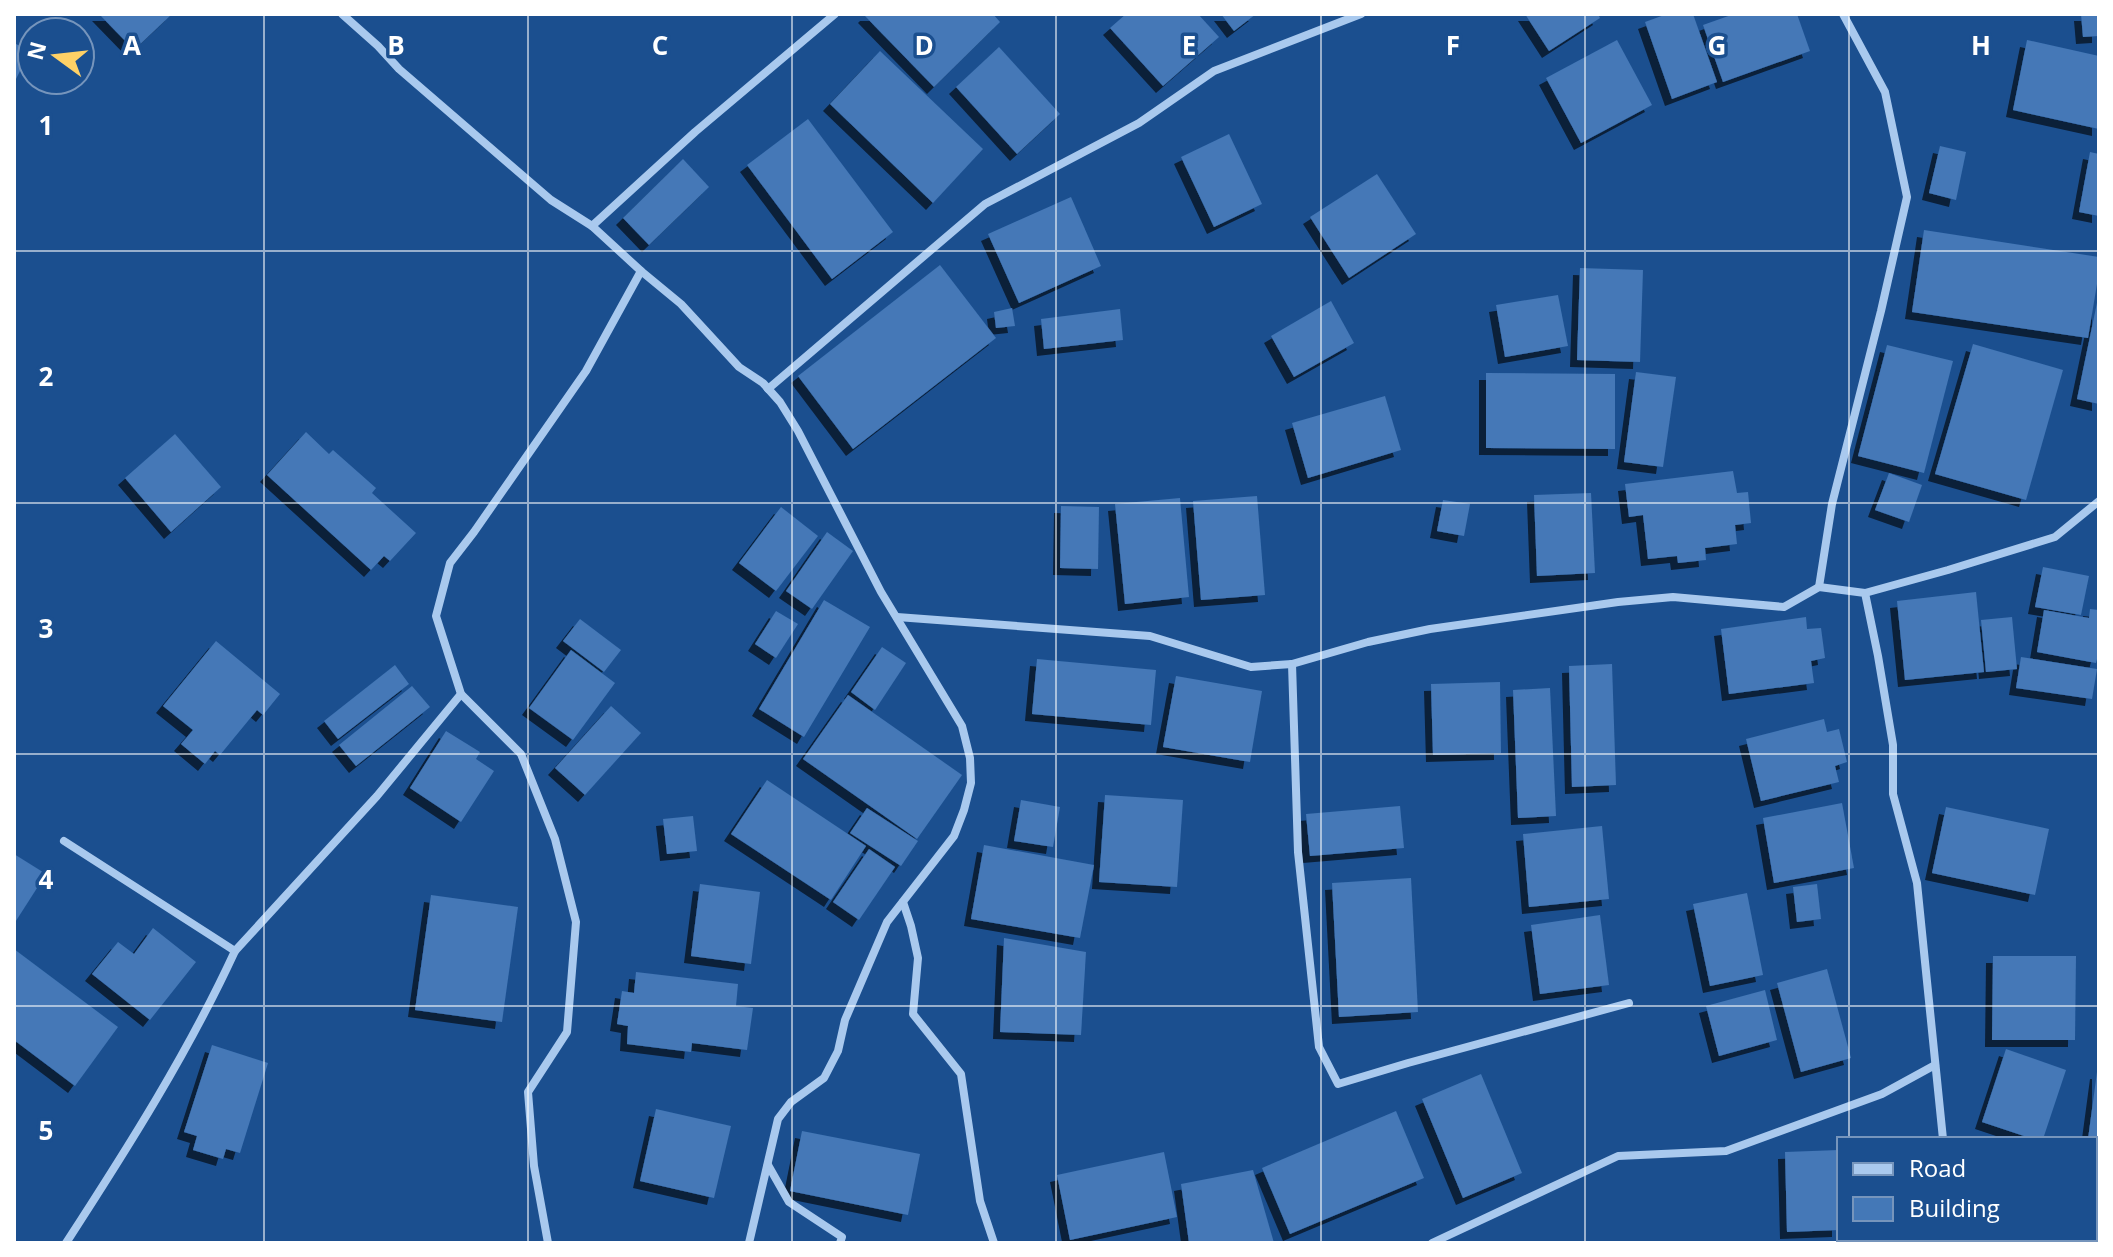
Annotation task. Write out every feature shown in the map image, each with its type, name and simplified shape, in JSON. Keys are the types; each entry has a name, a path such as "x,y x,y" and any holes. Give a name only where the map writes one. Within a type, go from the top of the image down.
{"street":[{"path":"342,14 399,69 551,200 592,226 681,304 739,367 763,383 780,402 881,592 962,726 970,758 971,783 954,836 887,922 845,1020 838,1051 824,1078 791,1102 778,1119 749,1243"},
{"path":"592,226 695,132 835,14"},
{"path":"768,389 985,204 1139,123 1214,71 1361,14"},
{"path":"1819,587 1832,504 1907,197 1885,92 1843,14"},
{"path":"548,1243 534,1166 528,1092 567,1032 576,922 555,839 521,754 461,694 436,616 450,563 586,371 641,271"},
{"path":"897,617 1150,636 1251,667 1292,664 1368,642 1446,627 1618,602 1673,597 1784,607 1819,587 1865,593 2055,537 2099,501"},
{"path":"1865,593 1893,745 1893,794 1917,883 1943,1137"},
{"path":"1292,664 1298,852 1314,1002 1319,1047 1338,1084 1629,1003"},
{"path":"66,1243 126,1151 209,1007 235,951 377,796 461,694"},
{"path":"64,841 235,951"},
{"path":"903,902 918,958 913,1014 961,1074 980,1201 994,1243"},
{"path":"1432,1243 1618,1156 1726,1151 1882,1094 1935,1065"},
{"path":"768,1165 789,1202 842,1237 840,1243"}],"building":[{"path":"99,14 172,14 134,50"},
{"path":"993,14 1000,22 934,87 865,16"},
{"path":"1126,14 1198,14 1219,37 1163,86 1110,28"},
{"path":"1221,14 1256,14 1234,31"},
{"path":"1525,14 1598,14 1600,18 1549,51"},
{"path":"1667,14 1693,14 1717,82 1672,99 1645,22"},
{"path":"1734,14 1797,14 1810,51 1723,82 1703,25"},
{"path":"2081,14 2099,14 2099,36 2083,37"},
{"path":"1617,40 1652,105 1581,143 1546,78"},
{"path":"2027,40 2099,56 2099,129 2013,110"},
{"path":"14,43 16,79 14,83"},
{"path":"999,47 1060,114 1017,154 956,87"},
{"path":"880,51 983,149 933,203 830,104"},
{"path":"808,119 893,232 832,279 747,165"},
{"path":"1229,134 1262,204 1214,227 1181,157"},
{"path":"1940,146 1966,152 1956,200 1929,193"},
{"path":"2090,152 2099,154 2099,216 2079,212"},
{"path":"683,159 709,187 649,245 623,218"},
{"path":"1377,174 1416,234 1349,278 1310,217"},
{"path":"1071,197 1101,266 1019,303 988,234"},
{"path":"1924,230 2099,257 2088,338 1912,312"},
{"path":"940,265 996,338 853,449 798,376"},
{"path":"1580,268 1643,270 1640,362 1577,360"},
{"path":"1558,295 1568,346 1505,357 1496,305"},
{"path":"2099,298 2099,404 2077,399"},
{"path":"1331,301 1354,343 1294,377 1271,336"},
{"path":"1012,308 1015,326 996,328 994,312"},
{"path":"1120,309 1123,340 1044,349 1041,319"},
{"path":"1973,344 2063,370 2026,500 1935,474"},
{"path":"1887,345 1953,361 1924,473 1858,456"},
{"path":"1636,372 1676,377 1663,467 1624,462"},
{"path":"1486,373 1615,374 1615,449 1486,448"},
{"path":"1385,396 1401,450 1308,478 1292,423"},
{"path":"306,432 329,454 333,450 376,488 372,493 416,533 390,561 384,556 371,570 267,475"},
{"path":"175,434 221,487 171,532 125,478"},
{"path":"1733,471 1737,493 1748,492 1751,523 1735,525 1737,544 1705,548 1706,560 1678,563 1677,556 1648,559 1643,515 1629,517 1625,484"},
{"path":"1889,473 1922,485 1909,522 1875,510"},
{"path":"1591,493 1595,573 1537,576 1534,495"},
{"path":"1257,496 1265,595 1201,600 1193,501"},
{"path":"1180,498 1189,597 1125,604 1115,504"},
{"path":"1443,500 1470,504 1464,536 1437,531"},
{"path":"1061,506 1099,507 1098,569 1060,568"},
{"path":"781,507 818,536 776,591 739,563"},
{"path":"827,532 853,551 812,609 786,591"},
{"path":"2043,567 2089,576 2081,615 2035,607"},
{"path":"1976,592 1984,672 1905,680 1897,601"},
{"path":"824,600 870,627 804,737 759,709"},
{"path":"2090,609 2099,610 2096,663 2037,652 2044,610 2089,618"},
{"path":"776,611 798,624 776,658 755,644"},
{"path":"1806,617 1807,629 1821,628 1825,658 1811,661 1814,683 1729,694 1721,629"},
{"path":"2012,617 2017,669 1986,672 1981,620"},
{"path":"580,619 621,650 604,672 563,641"},
{"path":"216,641 280,694 263,715 257,710 220,755 215,751 205,764 181,744 193,730 163,706"},
{"path":"882,647 906,663 875,710 851,692"},
{"path":"571,650 615,683 573,740 529,708"},
{"path":"2021,657 2097,669 2092,699 2016,688"},
{"path":"1037,659 1156,670 1151,725 1032,714"},
{"path":"1612,664 1616,785 1572,787 1569,666"},
{"path":"395,665 409,684 338,739 324,721"},
{"path":"1176,676 1262,691 1250,762 1163,747"},
{"path":"1500,682 1501,753 1433,755 1431,684"},
{"path":"412,686 430,707 356,766 339,745"},
{"path":"1550,688 1556,816 1518,818 1513,690"},
{"path":"848,695 962,775 917,839 803,759"},
{"path":"611,706 641,733 585,795 555,768"},
{"path":"1824,719 1827,732 1839,729 1847,762 1835,766 1839,782 1761,801 1746,739"},
{"path":"446,731 480,752 476,759 494,771 461,822 410,788"},
{"path":"767,780 866,846 831,900 731,834"},
{"path":"1105,795 1183,800 1177,887 1099,882"},
{"path":"1021,800 1060,807 1053,847 1014,841"},
{"path":"1842,803 1854,868 1774,883 1763,818"},
{"path":"1400,806 1404,848 1310,856 1306,814"},
{"path":"1946,807 2049,829 2035,895 1932,873"},
{"path":"867,808 918,841 901,866 850,833"},
{"path":"693,816 697,851 667,854 663,819"},
{"path":"1602,826 1609,899 1529,907 1523,834"},
{"path":"984,845 1094,865 1080,938 971,919"},
{"path":"869,849 895,867 859,920 833,902"},
{"path":"14,854 46,874 14,924"},
{"path":"1411,878 1418,1012 1339,1017 1332,883"},
{"path":"700,884 760,892 751,964 691,956"},
{"path":"1817,884 1821,919 1797,922 1793,887"},
{"path":"1747,893 1763,975 1710,986 1693,904"},
{"path":"431,895 518,907 502,1022 415,1010"},
{"path":"1600,915 1609,985 1540,994 1531,925"},
{"path":"153,928 196,962 150,1020 92,974 118,942 134,954"},
{"path":"1004,938 1086,952 1081,1035 1000,1032"},
{"path":"14,949 118,1027 75,1086 14,1040"},
{"path":"1993,956 2076,956 2075,1040 1992,1040"},
{"path":"1827,969 1851,1058 1801,1072 1777,983"},
{"path":"636,972 738,984 736,1006 753,1008 747,1050 692,1043 691,1052 627,1044 628,1026 617,1024 622,991 634,993"},
{"path":"1765,990 1777,1040 1719,1056 1706,1006"},
{"path":"212,1045 268,1063 240,1153 226,1149 223,1159 193,1150 197,1136 184,1132"},
{"path":"2006,1049 2066,1070 2044,1137 2027,1137 1982,1122"},
{"path":"2099,1072 2099,1154 2097,1137 2088,1137"},
{"path":"1481,1074 1522,1173 1463,1198 1422,1099"},
{"path":"656,1109 731,1126 714,1198 640,1181"},
{"path":"1396,1111 1424,1178 1290,1234 1262,1168"},
{"path":"802,1131 920,1154 908,1215 790,1191"},
{"path":"1837,1150 1837,1230 1787,1232 1785,1152"},
{"path":"1164,1152 1177,1217 1070,1240 1057,1175"},
{"path":"1253,1170 1274,1243 1189,1243 1181,1184"}]}
